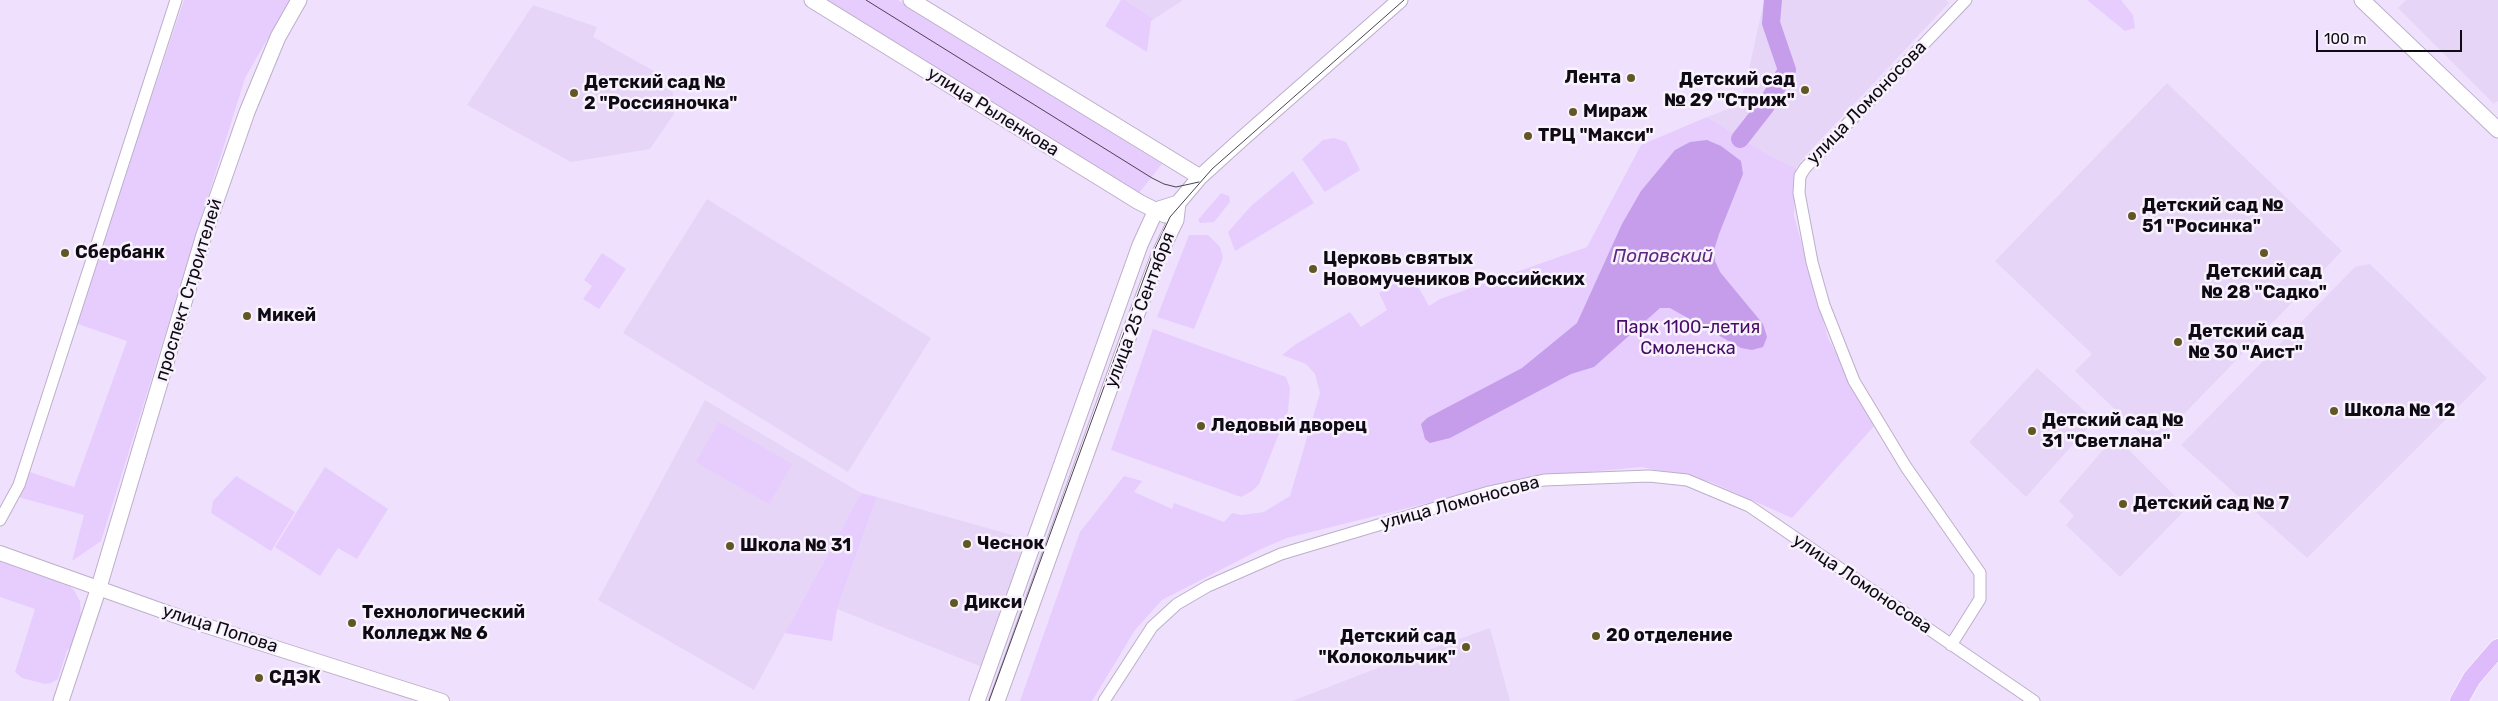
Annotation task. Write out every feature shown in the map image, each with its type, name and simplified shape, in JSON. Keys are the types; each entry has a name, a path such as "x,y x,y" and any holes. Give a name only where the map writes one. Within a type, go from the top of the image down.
{"main road":[{"name":"проспект Строителей","path":"61,701 99,587 206,229 254,95 278,37 300,0"},
{"name":"улица Рыленкова","path":"812,0 1131,197 1176,220"},
{"path":"911,0 1200,177"},
{"path":"977,701 1137,255 1156,210 1178,203 1200,177 1400,0"},
{"path":"2362,0 2498,130"},
{"name":"улица 25 Сентября","path":"997,701 1159,255 1176,220 1178,203"},
{"path":"2459,701 2472,678 2498,648"}],"street":[{"path":"0,520 19,484 176,0"},
{"name":"улица Ломоносова","path":"1951,645 1980,599 1980,572 1906,467 1854,381 1824,305 1812,262 1799,193 1800,176 1805,168 1966,0"},
{"name":"улица Ломоносова","path":"1104,701 1152,627 1177,604 1208,586 1285,552 1489,492 1544,480 1649,476 1687,480 1749,506 2034,701"},
{"name":"улица Попова","path":"0,554 99,587 185,619 442,701"}],"shaded area":[{"path":"1125,0 1183,0 1154,19"},
{"name":"Детский сад № 29 \"Стриж\"","path":"1764,0 1946,0 1949,3 1805,156 1796,168 1767,154 1707,117 1728,109 1741,97 1746,83"},
{"path":"2406,0 2498,0 2498,101 2494,104 2398,8"},
{"name":"Детский сад № 2 \"Россияночка\"","path":"533,5 597,27 593,37 672,81 674,114 650,149 571,162 467,105"},
{"path":"2167,83 2342,251 2153,446 2075,371 2092,354 1995,261"},
{"path":"707,199 931,338 848,472 623,333"},
{"name":"Школа № 12","path":"2370,264 2487,378 2307,558 2181,445 2355,267"},
{"name":"Детский сад № 31 \"Светлана\"","path":"2037,368 2095,420 2026,497 1969,442"},
{"name":"Школа № 31","path":"705,400 861,493 754,690 598,600"},
{"name":"Детский сад № 7","path":"2115,436 2187,508 2120,577 2066,525 2074,516 2059,501"},
{"path":"877,497 1030,540 982,667 837,609"},
{"name":"Детский сад \"Колокольчик\"","path":"1490,628 1510,701 1292,701 1383,666"}],"green space":[{"path":"184,0 290,0 245,78 101,541 72,561 84,515 18,497 27,471 74,487 127,341 75,323"},
{"path":"825,0 898,0 1162,164 1139,193"},
{"path":"1121,0 1125,0 1154,19 1151,21 1147,52 1105,26"},
{"path":"2087,0 2121,0 2133,15 2135,28 2125,31"},
{"name":"Парк 1100-летия Смоленска","path":"1707,117 1767,154 1796,168 1794,216 1828,338 1875,425 1792,518 1711,482 1642,467 1546,476 1488,488 1287,538 1263,548 1162,600 1135,630 1092,701 1020,701 1080,532 1124,476 1142,481 1134,492 1172,509 1174,503 1224,522 1232,513 1242,515 1264,512 1290,496 1320,393 1315,374 1306,364 1282,355 1296,344 1350,312 1361,327 1387,310 1379,293 1405,277 1412,276 1429,306 1440,299 1587,247 1641,145"},
{"path":"1334,138 1346,142 1360,170 1325,192 1302,159 1323,140"},
{"path":"1293,171 1314,203 1235,251 1228,232 1251,206"},
{"path":"1221,193 1229,196 1230,202 1214,222 1200,223 1198,220"},
{"path":"1189,235 1208,235 1220,247 1223,258 1194,329 1157,317"},
{"path":"602,253 626,269 599,309 583,299 592,286 584,280"},
{"name":"Ледовый дворец","path":"1153,329 1286,377 1290,388 1288,411 1259,484 1252,491 1241,497 1111,450"},
{"path":"719,422 792,464 769,504 696,462"},
{"path":"325,467 388,509 357,559 338,548 320,576 275,547"},
{"path":"236,476 295,512 271,551 211,513 213,501"},
{"path":"861,493 877,497 837,609 832,641 785,633"},
{"path":"0,561 63,581 74,590 80,601 81,618 73,646 67,650 58,679 51,683 45,684 22,678 15,672 35,609 0,597"}],"water":[{"name":"Поповский","path":"1707,140 1721,146 1741,161 1743,174 1719,234 1714,250 1715,261 1720,272 1763,324 1767,337 1763,347 1752,350 1741,348 1670,308 1660,308 1594,367 1571,374 1450,438 1430,443 1425,439 1421,424 1427,418 1522,368 1577,323 1622,224 1641,191 1675,150 1690,142"}],"waterway":[{"path":"1740,139 1765,107 1787,70 1771,23 1773,0"}],"tram line":[{"path":"866,0 1152,178 1176,187 1199,182"},
{"path":"989,701 1153,253 1170,217 1212,169 1404,0"}],"place":[{"name":"Лента","path":"1631,78"},
{"name":"Детский сад № 29 \"Стриж\"","path":"1805,90"},
{"name":"Детский сад № 2 \"Россияночка\"","path":"574,93"},
{"name":"Мираж","path":"1573,112"},
{"name":"ТРЦ \"Макси\"","path":"1528,136"},
{"name":"Детский сад № 51 \"Росинка\"","path":"2132,216"},
{"name":"Сбербанк","path":"65,253"},
{"name":"Детский сад № 28 \"Садко\"","path":"2264,253"},
{"name":"Церковь святых Новомучеников Российских","path":"1313,269"},
{"name":"Микей","path":"247,316"},
{"name":"Детский сад № 30 \"Аист\"","path":"2178,342"},
{"name":"Школа № 12","path":"2334,411"},
{"name":"Ледовый дворец","path":"1201,426"},
{"name":"Детский сад № 31 \"Светлана\"","path":"2032,431"},
{"name":"Детский сад № 7","path":"2123,504"},
{"name":"Чеснок","path":"967,544"},
{"name":"Школа № 31","path":"730,546"},
{"name":"Дикси","path":"954,603"},
{"name":"Технологический Колледж № 6","path":"352,623"},
{"name":"20 отделение","path":"1596,636"},
{"name":"Детский сад \"Колокольчик\"","path":"1466,647"},
{"name":"СДЭК","path":"259,678"}]}
